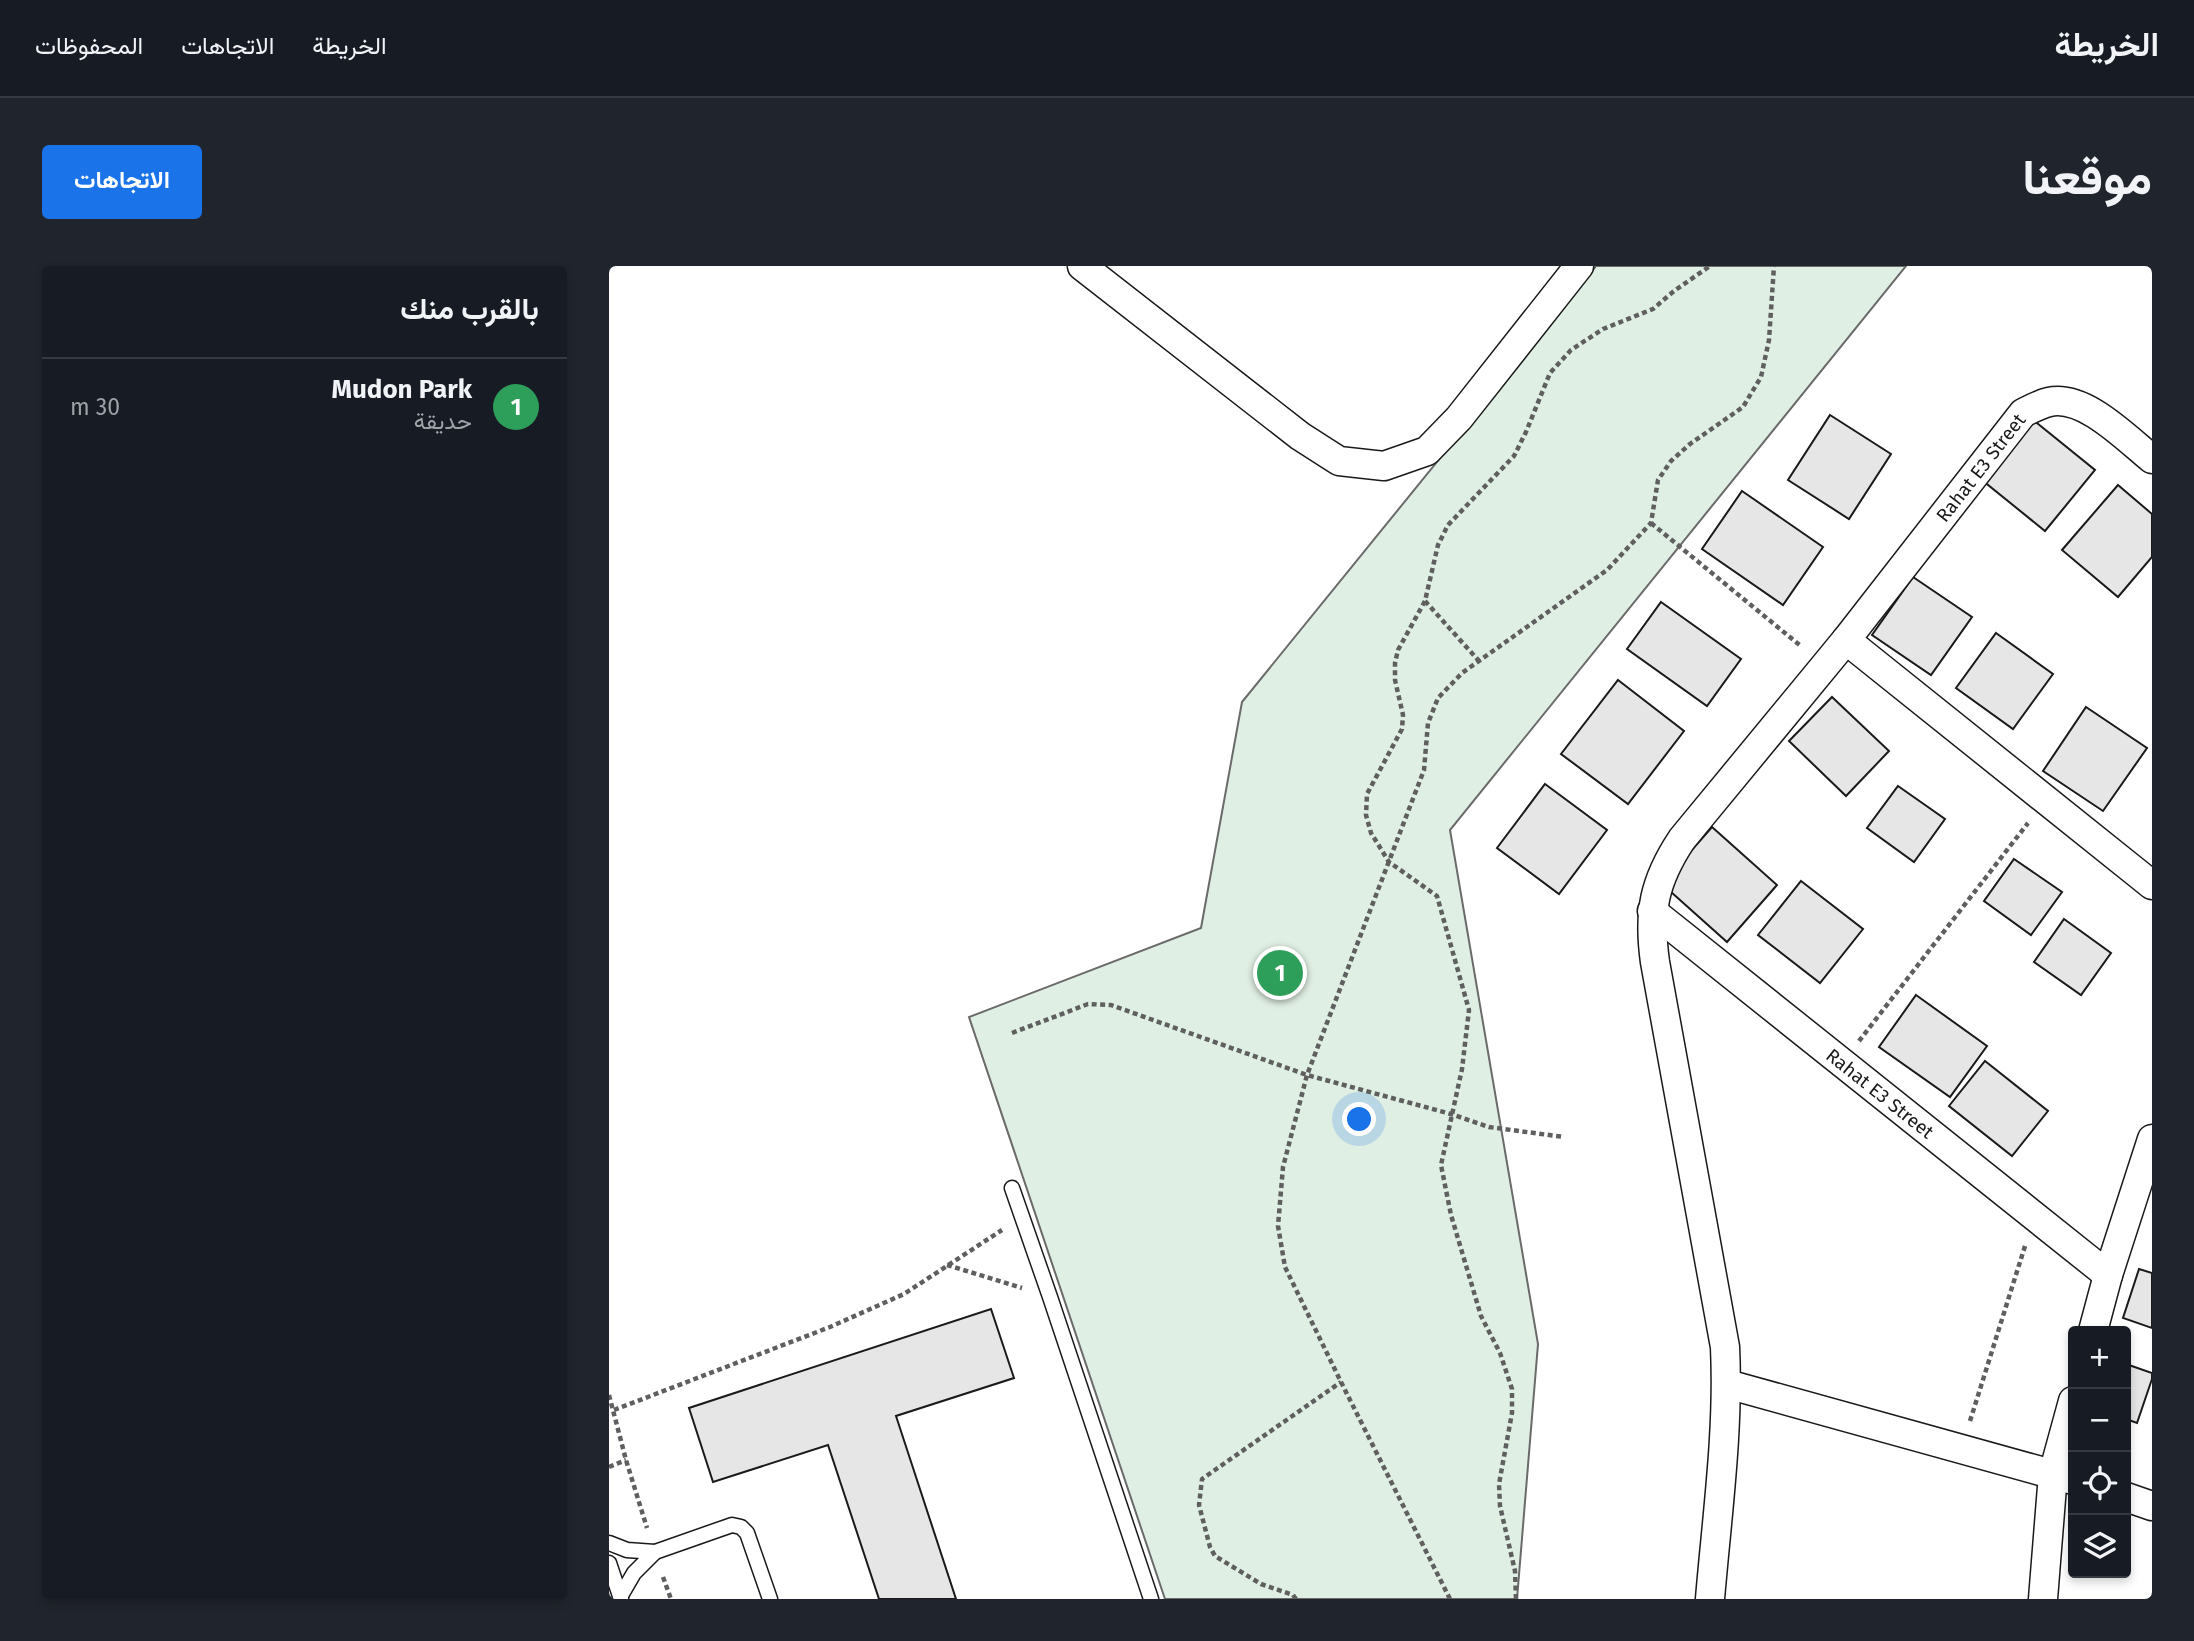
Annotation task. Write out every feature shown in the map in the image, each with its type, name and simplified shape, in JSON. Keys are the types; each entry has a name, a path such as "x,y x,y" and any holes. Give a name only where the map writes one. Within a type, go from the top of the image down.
{"street":[{"path":"1082,266 1310,442 1339,461 1384,466 1427,450 1451,426 1579,266"},
{"name":"Rahat E3 Street","path":"1710,1599 1727,1384 1725,1347 1655,962 1652,911 1657,886 1667,861 1682,839 1846,640 2023,413 2050,402 2080,405 2152,459"},
{"path":"1846,640 2152,885"},
{"name":"Rahat E3 Street","path":"1652,911 2108,1275"},
{"path":"2094,1326 2152,1139"},
{"path":"1727,1384 2063,1477"},
{"path":"2042,1599 2068,1439"},
{"path":"2131,1499 2152,1506"}],"lane":[{"path":"1012,1188 1151,1599"},
{"path":"609,1543 627,1550 655,1552 732,1525 741,1527 747,1533 770,1599"},
{"path":"621,1598 634,1573 655,1552"},
{"path":"609,1563 621,1598"}],"path":[{"path":"1516,1599 1515,1571 1500,1506 1499,1484 1513,1413 1512,1389 1500,1353 1481,1316 1451,1215 1441,1165 1462,1069 1469,1010 1437,897 1389,862 1371,833 1366,815 1367,794 1402,729 1403,715 1395,680 1395,663 1398,650 1425,601 1438,545 1448,526 1514,456 1550,373 1571,350 1603,329 1653,309 1710,266"},
{"path":"1450,1599 1285,1267 1278,1226 1283,1167 1307,1074 1424,770 1428,723 1438,698 1462,673 1607,570 1651,523 1658,480 1671,461 1690,444 1743,407 1761,377 1769,340 1774,266"},
{"path":"1651,523 1824,665"},
{"path":"1425,601 1479,661"},
{"path":"1842,1063 2046,800"},
{"path":"1012,1033 1088,1004 1111,1005 1307,1074 1489,1127 1564,1137"},
{"path":"1961,1449 2034,1216"},
{"path":"614,1410 830,1326 904,1294 946,1264 1021,1219"},
{"path":"946,1264 1051,1297"},
{"path":"1296,1599 1293,1595 1261,1584 1215,1556 1199,1505 1202,1479 1341,1382"},
{"path":"609,1395 626,1460 671,1599"},
{"path":"609,1467 626,1460"}],"green space":[{"path":"1596,266 1906,266 1450,830 1538,1344 1517,1599 1165,1599 969,1017 1201,928 1242,702"}],"building":[{"path":"1830,415 1891,454 1849,519 1788,480"},
{"path":"2027,415 2095,470 2045,531 1977,476"},
{"path":"2118,485 2152,514 2152,557 2118,597 2062,550"},
{"path":"1742,491 1823,547 1783,605 1702,549"},
{"path":"1913,577 1972,617 1931,675 1872,635"},
{"path":"1661,602 1741,659 1707,706 1627,649"},
{"path":"1996,633 2053,674 2013,729 1956,688"},
{"path":"1618,680 1684,731 1628,804 1561,754"},
{"path":"1832,697 1889,751 1846,796 1789,741"},
{"path":"2086,707 2147,748 2103,811 2043,771"},
{"path":"1545,784 1607,830 1559,894 1497,848"},
{"path":"1898,786 1945,819 1914,862 1867,828"},
{"path":"1712,827 1777,885 1727,942 1662,884"},
{"path":"2014,859 2062,892 2031,935 1984,901"},
{"path":"1801,881 1863,929 1820,983 1758,935"},
{"path":"2064,919 2111,953 2081,995 2034,962"},
{"path":"1916,995 1987,1046 1950,1097 1879,1047"},
{"path":"1985,1061 2048,1111 2012,1156 1949,1106"},
{"path":"2139,1269 2152,1273 2152,1328 2123,1318"},
{"path":"991,1309 1014,1378 896,1416 956,1599 879,1599 828,1445 713,1482 689,1408"},
{"path":"2131,1366 2152,1373 2137,1423 2131,1421"}],"place":[{"name":"Mudon Park","path":"1280,973"}]}
